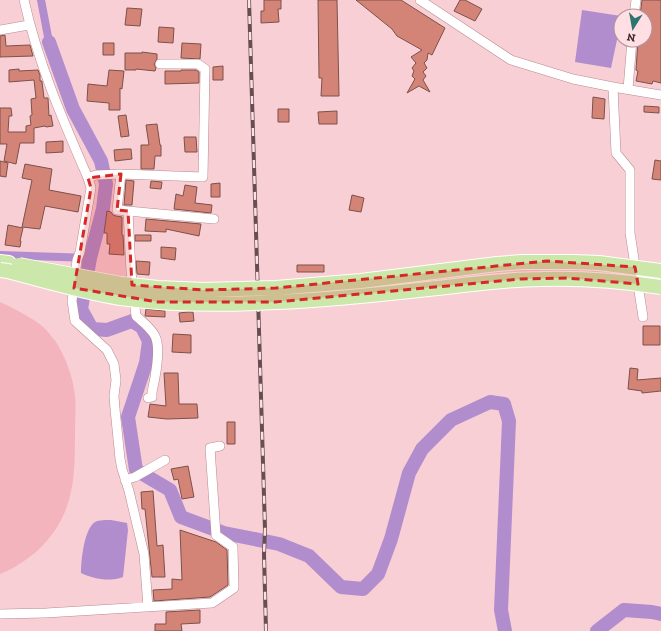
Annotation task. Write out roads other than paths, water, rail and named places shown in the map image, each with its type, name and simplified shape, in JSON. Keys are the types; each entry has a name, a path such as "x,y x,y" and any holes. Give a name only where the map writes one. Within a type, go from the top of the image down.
{"main road":[{"path":"0,262 121,284 158,288 204,290 276,288 361,281 522,262 599,263 661,271"},
{"path":"0,270 119,298 158,302 204,304 276,302 355,297 497,282 567,278 661,287"}],"street":[{"path":"24,0 29,25 49,86 92,176 78,256 72,302 74,321 107,350 114,364 116,380 114,396 121,464 144,554 148,607"},
{"path":"420,0 511,60 573,79 661,94"},
{"path":"0,30 29,25"},
{"path":"628,88 631,48"},
{"path":"92,176 203,176 205,68 198,64 160,64"},
{"path":"613,87 616,153 630,170 630,233 643,317"},
{"path":"117,175 117,210 214,219"},
{"path":"128,211 131,272 136,316 150,328 156,337 158,346 152,396 148,398"},
{"path":"0,614 46,613 212,603 234,588 233,546 216,535 210,448 220,446"},
{"path":"125,480 135,477 165,460"}],"waterway":[{"path":"41,0 49,42"},
{"path":"49,42 73,109 101,161 106,184 103,209 90,258 81,309 92,329 107,330 132,321 142,327 149,341 146,363 128,417 136,470 170,490 181,517 224,533 279,544 309,556 341,587 363,589 378,574 391,539 409,473 422,449 451,420 490,402 504,404 509,421 501,610 505,631"},
{"path":"0,255 90,258"},
{"path":"597,631 624,610 661,614"}],"railway":[{"path":"249,0 265,529 264,554 266,631"}]}
